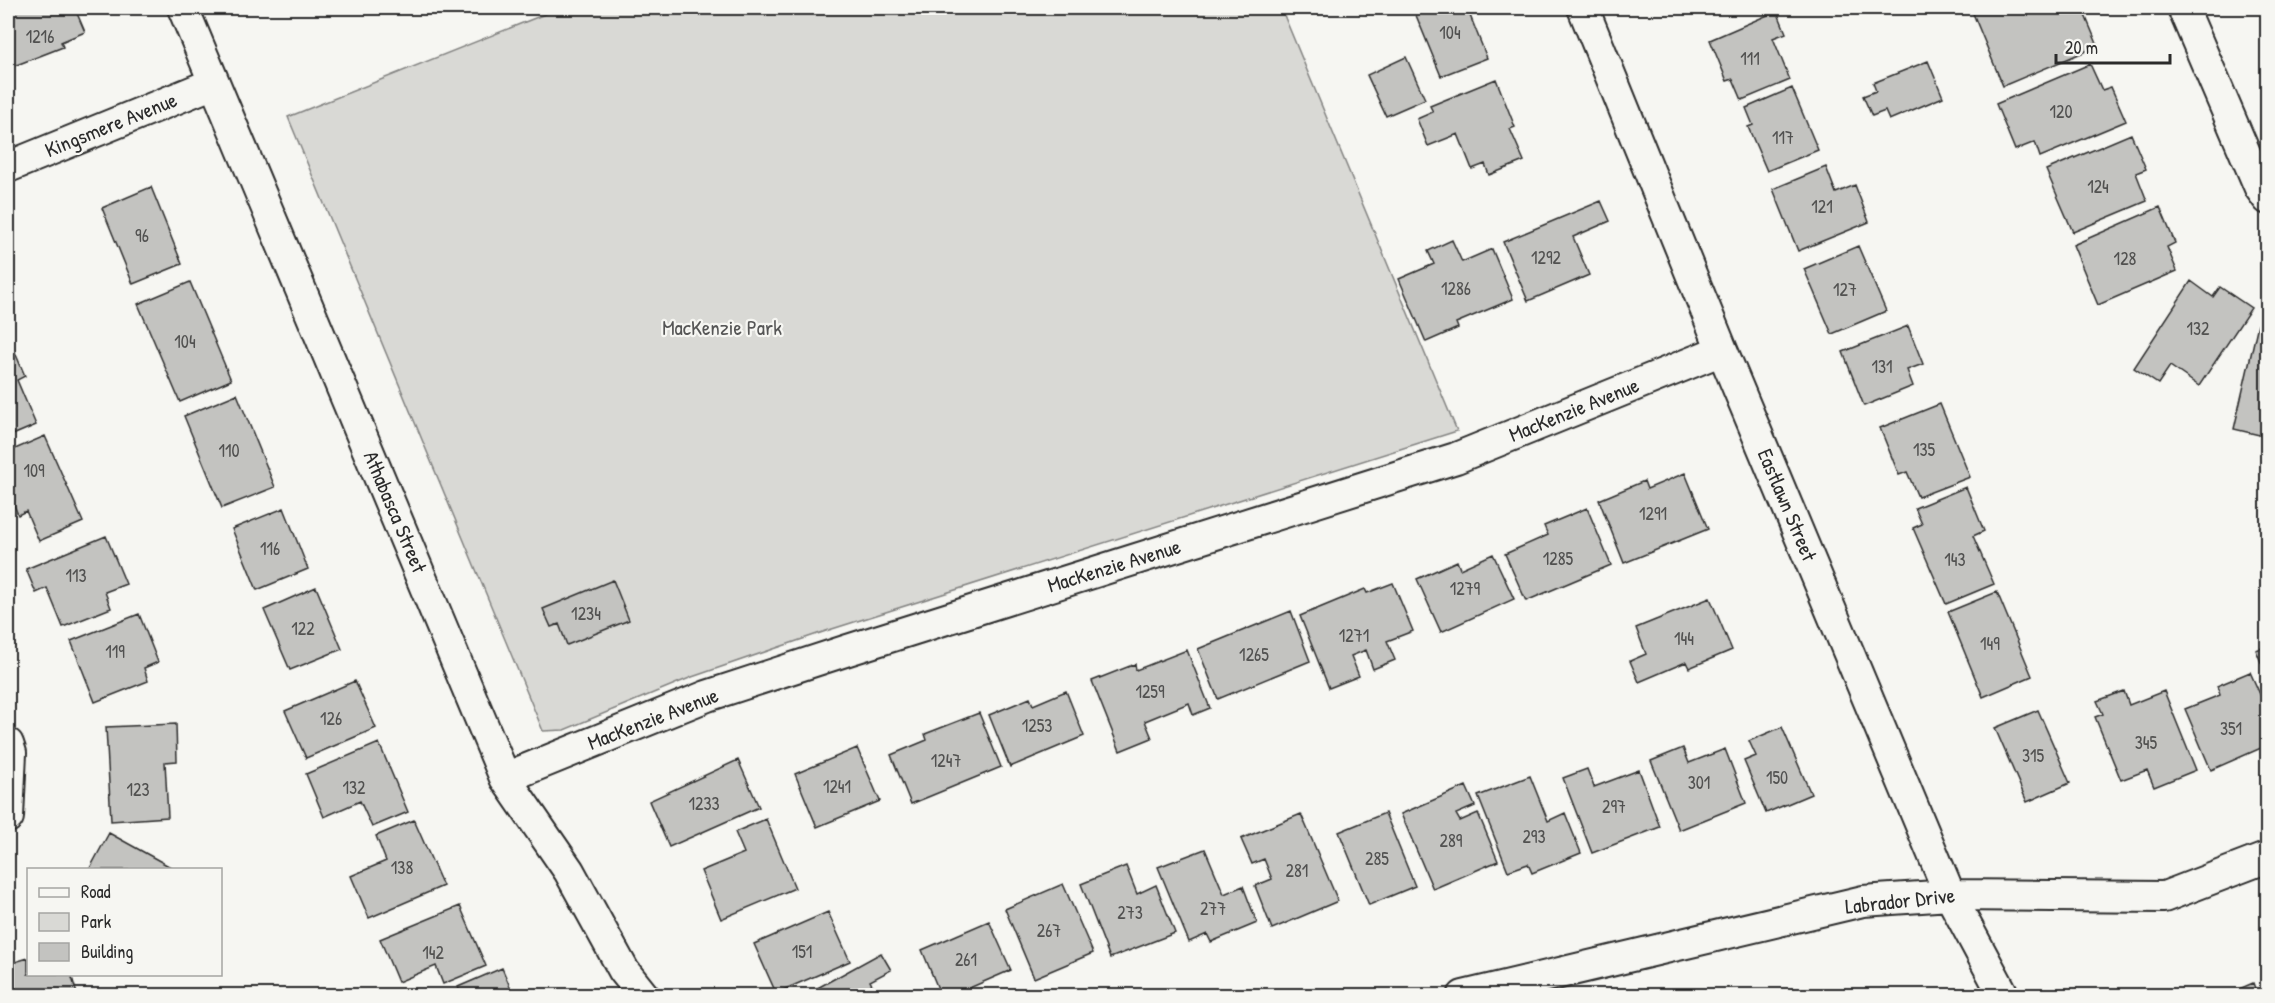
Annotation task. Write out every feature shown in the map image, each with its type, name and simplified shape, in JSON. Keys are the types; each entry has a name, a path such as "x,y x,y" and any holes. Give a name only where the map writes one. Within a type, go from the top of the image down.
{"street":[{"name":"Athabasca Street","path":"183,8 505,778 569,871 624,971 645,996"},
{"name":"Eastlawn Street","path":"1583,8 1722,350 1950,895 2004,996"},
{"path":"2183,8 2260,188 2268,199"},
{"name":"Kingsmere Avenue","path":"8,167 214,82"},
{"name":"MacKenzie Avenue","path":"505,778 707,696 1456,458 1722,350"},
{"path":"8,744 11,753 8,817"},
{"name":"Labrador Drive","path":"1463,996 1863,901 1950,895 2164,897 2268,857"}],"green space":[{"name":"MacKenzie Park","path":"560,8 1281,8 1457,431 829,630 692,677 564,730 543,731 288,117"}],"building":[{"path":"85,8 76,11 85,32 61,42 63,47 14,66 11,60 8,62 8,9"},
{"path":"1413,8 1467,8 1487,58 1441,76"},
{"path":"1980,8 2082,8 2098,46 2003,86 1972,11"},
{"path":"2261,8 2268,8 2268,20 2266,20"},
{"path":"1777,11 1786,33 1773,38 1790,80 1742,100 1733,79 1727,81 1710,40"},
{"path":"1406,57 1425,99 1386,116 1367,75"},
{"path":"1928,61 1943,97 1889,120 1885,111 1872,116 1863,96 1876,91 1873,83"},
{"path":"2090,64 2102,90 2111,87 2126,121 2040,157 2035,142 2015,150 1996,104"},
{"path":"1496,79 1515,127 1510,129 1524,161 1489,175 1485,164 1472,169 1458,134 1428,146 1417,119 1433,112 1430,106"},
{"path":"1792,88 1818,150 1767,171 1748,127 1753,125 1746,108"},
{"path":"2131,134 2146,169 2136,173 2147,201 2073,232 2046,170"},
{"path":"1826,167 1836,193 1855,185 1869,222 1798,251 1773,189"},
{"path":"151,187 182,264 133,284 102,208"},
{"path":"1601,201 1610,221 1573,237 1589,275 1528,301 1503,242"},
{"path":"2160,207 2175,243 2167,247 2177,271 2098,305 2073,245"},
{"path":"1452,240 1462,262 1492,249 1513,299 1456,323 1458,328 1426,342 1399,279 1434,264 1428,251"},
{"path":"1858,246 1886,311 1832,334 1804,269"},
{"path":"2191,281 2213,297 2220,287 2251,308 2199,386 2170,366 2158,384 2134,368"},
{"path":"190,282 231,380 180,402 138,304"},
{"path":"2258,324 2268,326 2268,437 2234,429"},
{"path":"1908,326 1923,364 1907,370 1913,386 1864,406 1843,352"},
{"path":"8,336 25,376 17,380 36,425 8,437"},
{"path":"237,394 275,487 222,508 184,416"},
{"path":"1940,404 1970,477 1918,497 1907,472 1899,475 1880,428"},
{"path":"45,436 83,522 39,541 26,511 18,515 8,490 8,452"},
{"path":"1685,473 1708,529 1624,563 1599,500 1644,481 1647,489"},
{"path":"1966,487 1984,531 1973,536 1994,584 1946,604 1913,528 1922,524 1915,508"},
{"path":"284,508 308,569 257,590 232,529"},
{"path":"1587,508 1611,565 1526,601 1505,554 1548,535 1544,526"},
{"path":"106,536 126,584 105,592 111,608 63,627 47,588 36,593 26,569"},
{"path":"1493,554 1514,599 1441,632 1417,579 1457,561 1460,569"},
{"path":"613,580 629,620 567,645 559,624 551,627 543,609"},
{"path":"1393,583 1413,631 1387,641 1395,660 1373,669 1366,650 1351,656 1359,676 1329,688 1300,616 1365,589 1367,593"},
{"path":"316,587 342,649 290,670 264,610"},
{"path":"1997,592 2032,676 1983,697 1948,612"},
{"path":"1710,598 1732,650 1689,668 1686,662 1639,682 1630,661 1646,654 1636,628"},
{"path":"1291,611 1310,661 1218,699 1198,649"},
{"path":"139,614 158,662 144,668 148,681 95,702 71,641"},
{"path":"2268,646 2268,679 2256,650"},
{"path":"1187,650 1210,708 1193,715 1189,703 1145,721 1152,738 1120,751 1092,681 1135,664 1136,670"},
{"path":"2250,672 2268,712 2268,745 2211,770 2185,709 2220,695 2217,686"},
{"path":"355,681 376,728 306,758 285,711"},
{"path":"1066,691 1084,736 1010,767 989,715 1030,698 1033,705"},
{"path":"2124,691 2129,705 2164,691 2196,770 2154,787 2147,770 2121,780 2095,717 2103,714 2097,701"},
{"path":"2038,710 2070,783 2027,802 1995,728"},
{"path":"979,713 1001,767 911,804 891,755 927,740 925,734"},
{"path":"176,724 177,761 165,762 168,817 111,821 106,727"},
{"path":"1782,727 1811,794 1766,813 1744,761 1756,756 1749,741"},
{"path":"379,743 408,812 372,827 360,801 324,817 306,774"},
{"path":"857,748 880,801 817,827 795,774"},
{"path":"1683,748 1689,763 1725,749 1746,803 1679,830 1651,761"},
{"path":"738,760 759,807 669,847 649,801"},
{"path":"1587,769 1594,787 1639,770 1660,827 1592,853 1563,778"},
{"path":"1530,776 1548,821 1565,813 1581,853 1532,873 1528,864 1508,871 1478,796"},
{"path":"1466,786 1475,806 1456,814 1460,821 1478,813 1498,861 1433,889 1401,814"},
{"path":"1385,813 1415,886 1369,905 1339,832"},
{"path":"1301,814 1338,901 1272,929 1255,886 1272,879 1264,859 1252,864 1241,839"},
{"path":"766,819 795,888 721,919 701,871 744,853 735,832"},
{"path":"414,820 443,886 369,918 351,876 386,861 376,836"},
{"path":"109,833 172,868 90,868"},
{"path":"1205,849 1224,894 1243,886 1257,923 1211,942 1207,934 1189,942 1158,867"},
{"path":"1126,866 1137,894 1156,885 1175,933 1110,958 1081,884"},
{"path":"1063,884 1093,953 1034,978 1005,909"},
{"path":"460,906 486,966 443,984 436,966 398,982 380,939"},
{"path":"828,912 850,961 776,993 754,944"},
{"path":"989,921 1011,970 951,996 941,996 922,950"},
{"path":"881,953 891,970 870,981 878,996 803,996"},
{"path":"27,958 27,976 72,976 77,994 8,996 8,964"},
{"path":"502,968 514,996 462,996 458,987"},
{"path":"2253,983 2258,996 2223,996"}]}
